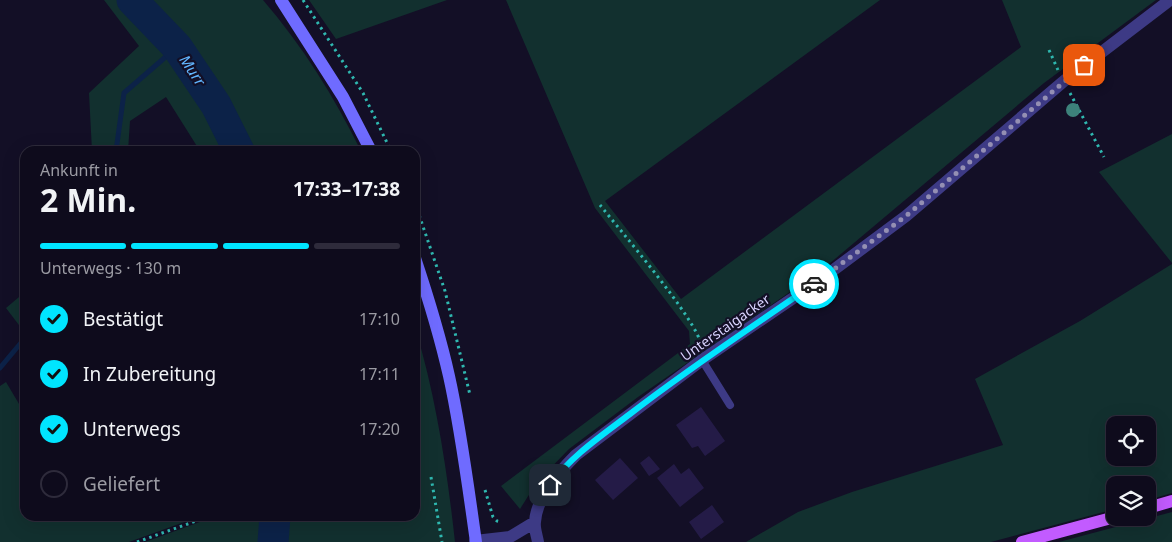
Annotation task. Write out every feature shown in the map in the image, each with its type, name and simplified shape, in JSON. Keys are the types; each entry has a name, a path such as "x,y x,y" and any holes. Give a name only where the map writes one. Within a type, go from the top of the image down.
{"main road":[{"path":"1156,506 1172,502"},
{"path":"1022,542 1106,519"}],"street":[{"path":"281,0 344,97 369,146"},
{"name":"Unterstaigacker","path":"538,542 535,522 542,500 561,470 576,455 702,360 824,277 906,216 1063,82 1170,0"},
{"path":"420,273 436,322 449,375 461,436 476,542 510,537 535,522"}],"lane":[{"path":"702,360 730,404"}],"path":[{"path":"303,0 363,93 389,146"},
{"path":"1049,50 1063,82 1104,157"},
{"path":"600,205 687,316 700,340 702,360"},
{"path":"431,477 442,542"},
{"path":"137,542 196,521"}],"green space":[{"path":"104,0 263,0 291,35 317,73 358,146 197,146 166,97 130,121 128,146 92,146 89,93 139,46"},
{"path":"309,0 447,0 336,39"},
{"path":"506,0 880,0 605,201 681,299 1021,47 1002,0 1156,0 1044,83 823,269 638,397 569,449 537,482 520,509 501,486 690,344 689,331 595,208"},
{"path":"1172,134 1172,263 1099,172"},
{"path":"1172,264 1172,493 1156,498 1156,476 1106,476 1106,511 991,542 746,542 798,512 852,492 1003,445 975,379 1080,321"},
{"path":"20,296 20,326 6,308"},
{"path":"420,346 440,433 455,542 145,542 203,521 420,521"},
{"path":"6,382 20,406 20,521 187,521 129,542 0,542 0,386"},
{"path":"1172,512 1172,542 1059,542 1119,526 1156,526 1156,516"}],"building":[{"path":"701,407 725,441 705,456 698,446 692,448 676,425"},
{"path":"649,456 660,469 649,476 640,463"},
{"path":"620,458 638,478 613,500 595,480"},
{"path":"674,464 681,474 689,468 704,488 680,507 657,478"},
{"path":"712,505 724,522 701,539 689,522"}],"waterway":[{"name":"Murr","path":"132,0 177,47 216,105 236,146"},
{"path":"117,146 124,93 177,47"},
{"path":"0,368 20,344"},
{"name":"Murr","path":"273,542 275,521"}],"way so far":[{"path":"814,284 906,216 1084,65"}],"route":[{"path":"550,485 561,470 576,455 641,405 702,360 814,284"}]}
